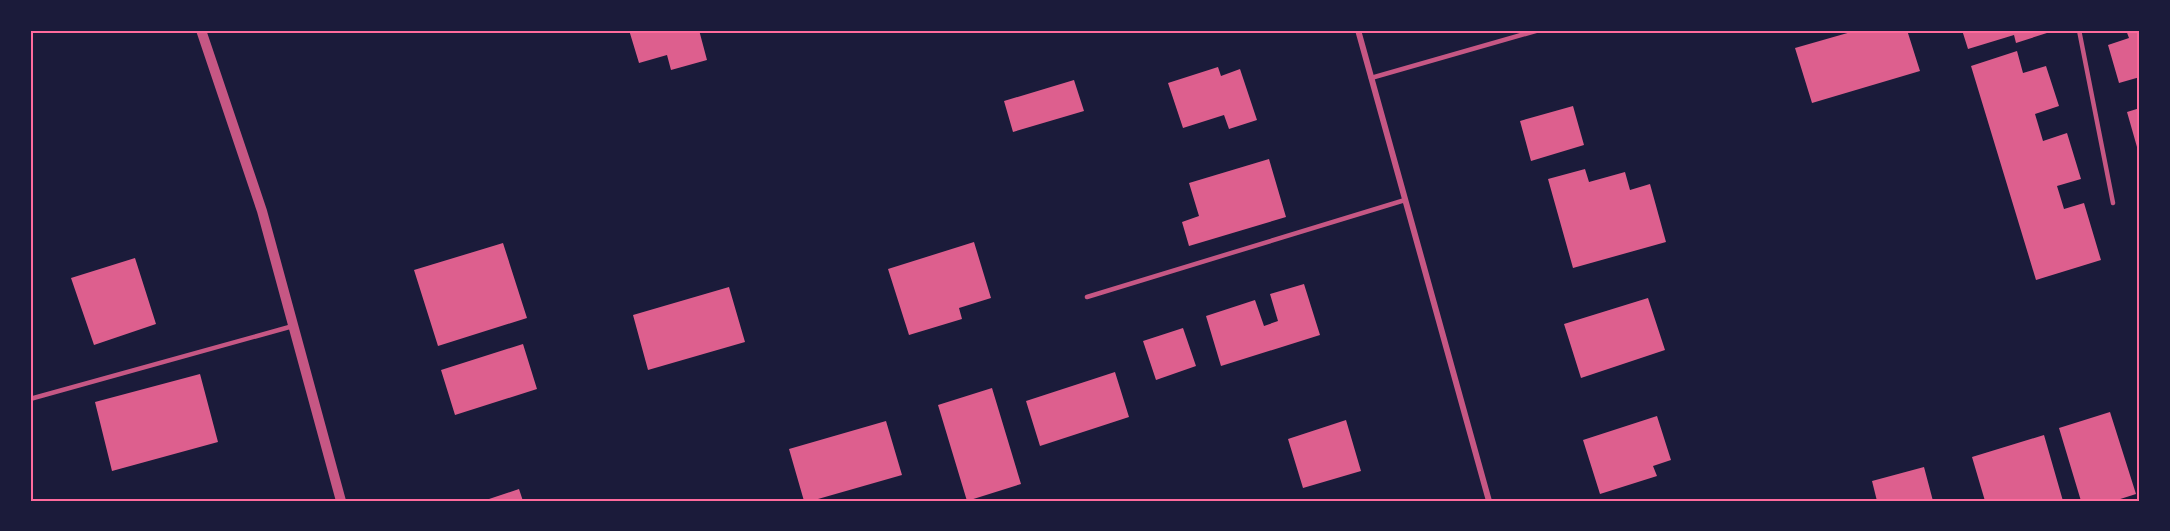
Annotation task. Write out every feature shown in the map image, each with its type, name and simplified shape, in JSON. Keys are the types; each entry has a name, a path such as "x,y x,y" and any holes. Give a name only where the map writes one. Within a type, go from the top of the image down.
{"street":[{"path":"201,30 262,211 341,501"},
{"path":"1358,30 1489,501"}],"lane":[{"path":"1371,78 1539,30"},
{"path":"2079,30 2113,203"},
{"path":"1087,297 1405,200"},
{"path":"30,399 293,326"}],"building":[{"path":"629,30 699,30 707,60 671,70 667,55 639,63"},
{"path":"1858,30 1907,30 1920,71 1812,103 1795,48"},
{"path":"1962,30 2050,30 2050,32 2016,43 2014,35 1968,49"},
{"path":"2126,30 2140,30 2140,77 2119,83 2108,45 2129,38"},
{"path":"2017,51 2023,73 2046,66 2059,106 2035,114 2043,141 2067,133 2081,179 2057,186 2064,209 2084,203 2101,260 2036,280 1971,66"},
{"path":"1218,67 1221,76 1240,69 1257,120 1229,129 1224,115 1183,128 1168,83"},
{"path":"1074,80 1084,111 1013,132 1004,101"},
{"path":"1573,106 1584,145 1531,161 1520,121"},
{"path":"2140,108 2140,154 2139,154 2127,112"},
{"path":"1269,159 1286,217 1189,246 1182,222 1199,216 1189,183"},
{"path":"1585,169 1589,182 1625,172 1630,190 1650,184 1666,242 1573,268 1548,179"},
{"path":"974,242 991,298 959,308 962,319 909,335 888,269"},
{"path":"503,243 527,318 438,346 414,270"},
{"path":"135,258 156,324 94,345 71,278"},
{"path":"1304,284 1320,335 1221,366 1206,316 1255,300 1264,326 1278,321 1270,294"},
{"path":"729,287 745,342 648,370 633,315"},
{"path":"1648,298 1665,350 1581,378 1564,324"},
{"path":"1183,328 1196,366 1156,380 1143,341"},
{"path":"523,344 537,389 455,415 441,370"},
{"path":"1115,372 1129,417 1040,446 1026,401"},
{"path":"200,374 218,442 112,471 95,402"},
{"path":"992,388 1021,484 967,501 938,405"},
{"path":"2110,412 2136,494 2114,501 2081,501 2059,428"},
{"path":"1657,416 1671,460 1653,466 1657,476 1600,494 1583,440"},
{"path":"1346,420 1361,471 1303,488 1288,439"},
{"path":"886,421 902,475 804,501 789,449"},
{"path":"2044,435 2063,501 1985,501 1972,457"},
{"path":"1924,467 1933,501 1877,501 1872,481"},
{"path":"519,489 523,501 483,501"}]}
